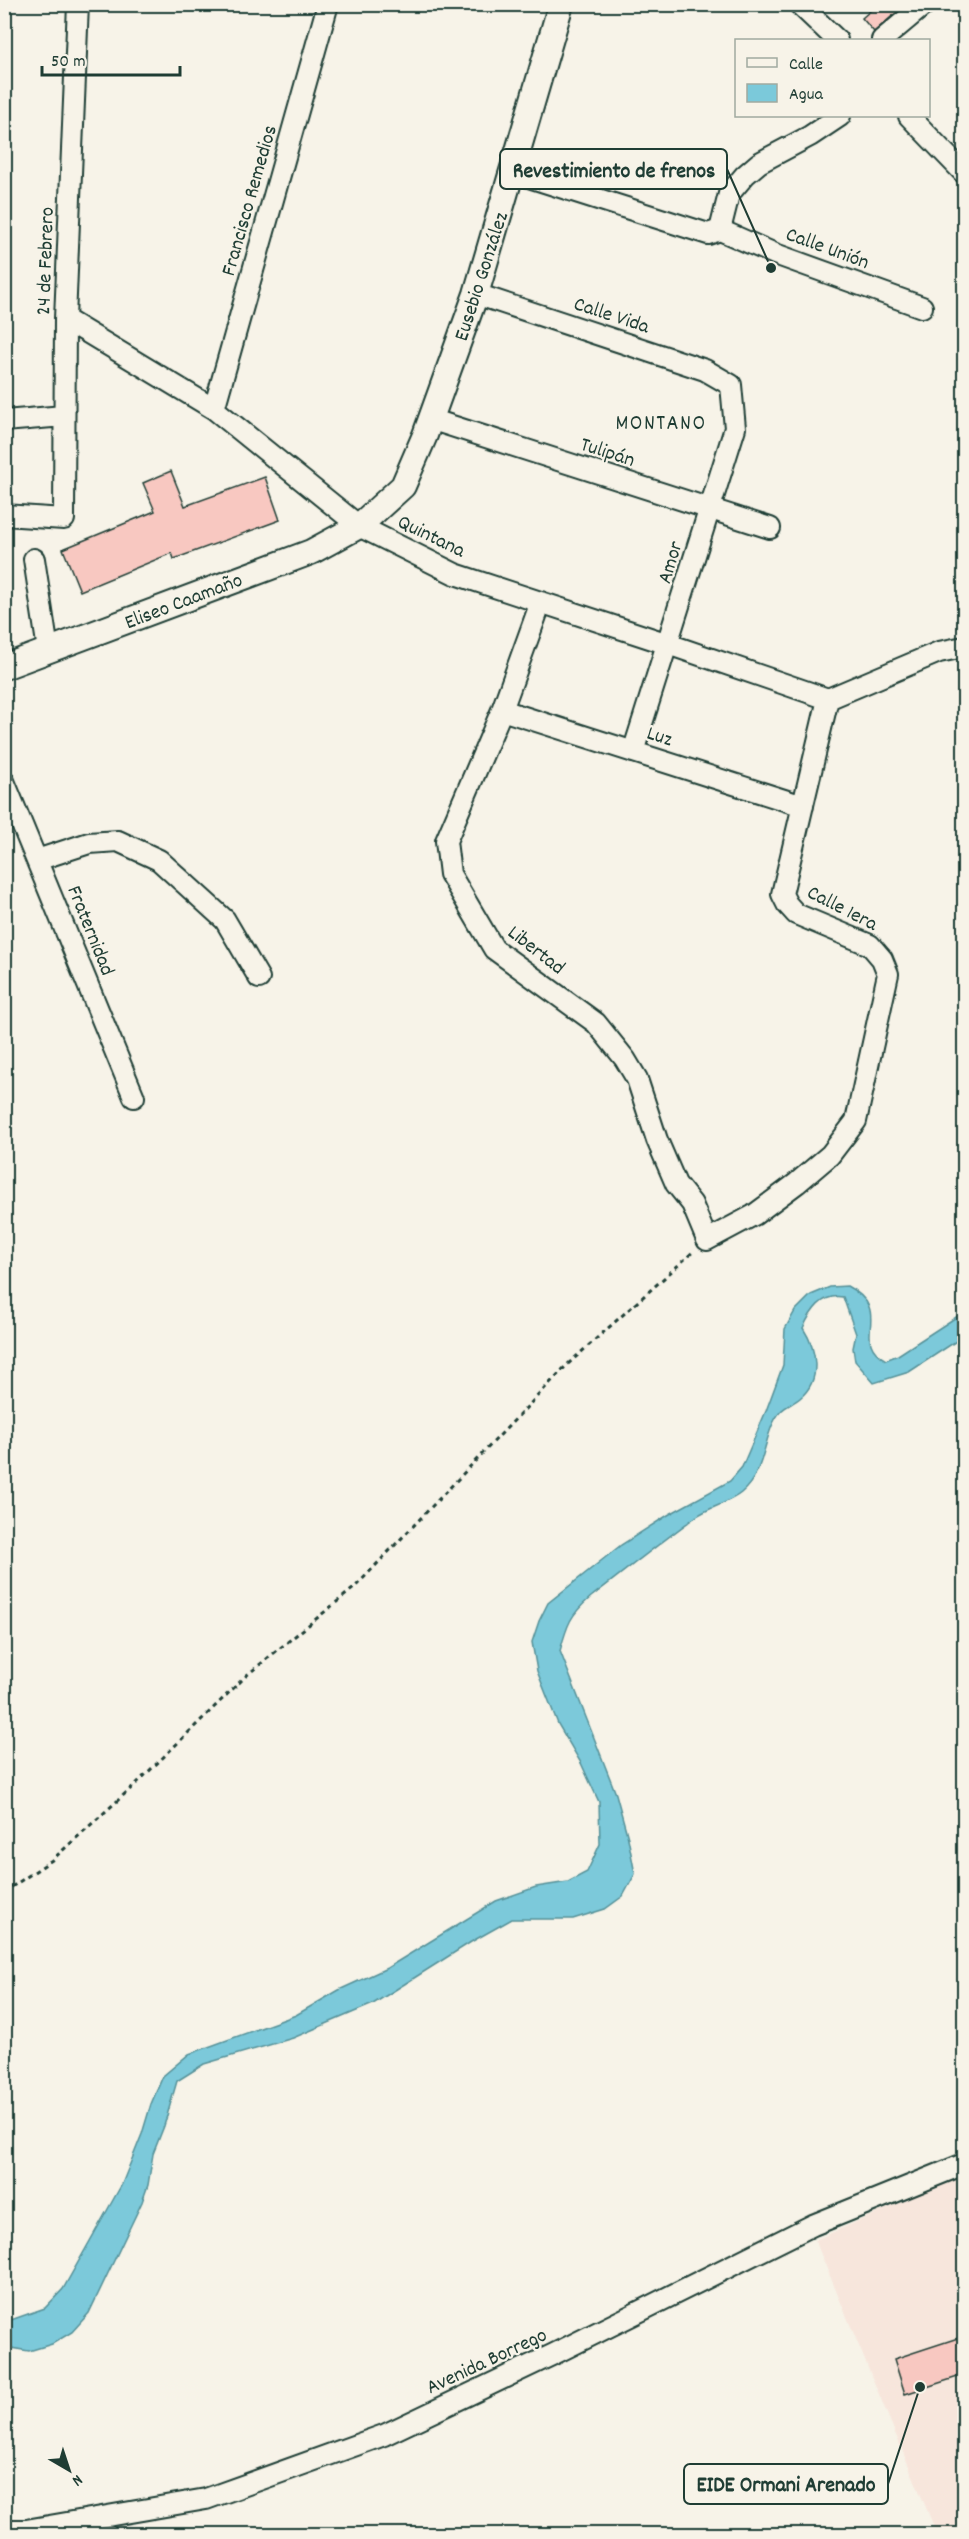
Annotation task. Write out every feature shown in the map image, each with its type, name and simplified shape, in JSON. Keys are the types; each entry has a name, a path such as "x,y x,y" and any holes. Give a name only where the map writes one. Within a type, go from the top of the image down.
{"main road":[{"name":"Eusebio González","path":"359,526 403,486 430,419 476,294 561,4"},
{"name":"Eliseo Caamaño","path":"8,667 310,552 359,526"}],"street":[{"name":"24 de Febrero","path":"4,515 64,519 65,319 78,4"},
{"name":"Francisco Remedios","path":"214,409 328,4"},
{"path":"799,4 836,39"},
{"path":"883,39 925,4"},
{"path":"720,230 729,194 745,176 759,163 810,136 838,117"},
{"path":"910,117 964,173"},
{"name":"Calle Unión","path":"513,172 708,234 720,230 775,254 922,307"},
{"name":"Calle Vida","path":"476,294 705,370 731,385"},
{"name":"Quintana","path":"65,319 214,409 359,526 455,574 828,699"},
{"name":"Amor","path":"633,752 735,428 731,385"},
{"path":"4,422 64,416"},
{"name":"Tulipán","path":"430,419 770,528"},
{"path":"34,559 48,650"},
{"name":"Libertad","path":"541,602 502,710 446,841 450,874 494,950 596,1023 625,1059 637,1079 657,1140 676,1184 692,1204 707,1240"},
{"path":"828,699 939,652 964,647"},
{"name":"Calle 1era","path":"707,1240 754,1215 797,1183 830,1155 856,1121 888,974 882,959 870,945 796,914 782,894 828,699"},
{"name":"Luz","path":"502,710 803,806"},
{"name":"Fraternidad","path":"4,781 134,1097"},
{"path":"37,860 89,843 118,842 159,860 225,920 259,978"},
{"name":"Avenida Borrego","path":"4,2530 26,2530 206,2499 384,2435 554,2354 813,2225 964,2164"}],"path":[{"path":"4,1892 52,1860 138,1782 247,1675 354,1588 567,1365 707,1240"}],"shaded area":[{"path":"964,2175 964,2534 937,2534 815,2240"}],"water":[{"path":"847,1286 861,1296 868,1306 871,1315 871,1343 875,1352 886,1360 898,1355 964,1312 964,1336 909,1372 874,1383 855,1361 853,1348 856,1334 843,1297 836,1296 823,1301 810,1315 803,1328 814,1355 812,1383 800,1398 781,1411 775,1420 761,1462 750,1484 741,1493 697,1516 591,1597 578,1609 567,1627 560,1651 616,1794 628,1838 635,1874 623,1896 605,1909 573,1919 512,1919 373,2004 293,2038 204,2064 177,2081 153,2154 148,2185 142,2202 89,2313 72,2332 52,2344 29,2351 5,2347 5,2322 45,2308 63,2289 122,2184 163,2076 189,2054 296,2015 339,1990 387,1968 496,1901 536,1887 568,1882 587,1872 600,1844 599,1802 581,1763 558,1724 537,1671 532,1642 539,1621 548,1603 621,1545 668,1515 730,1481 742,1467 766,1411 783,1365 785,1329 795,1311 811,1295 830,1287"}],"building":[{"path":"878,4 906,4 874,32 862,18"},
{"path":"171,471 185,506 265,477 280,520 174,559 172,553 80,591 63,549 155,511 143,483"},
{"path":"964,2336 964,2375 905,2394 894,2359"}],"place":[{"name":"Revestimiento de frenos","path":"771,268"},
{"name":"EIDE Ormani Arenado","path":"920,2387"}],"district":[{"name":"MONTANO","path":"661,421"}]}
